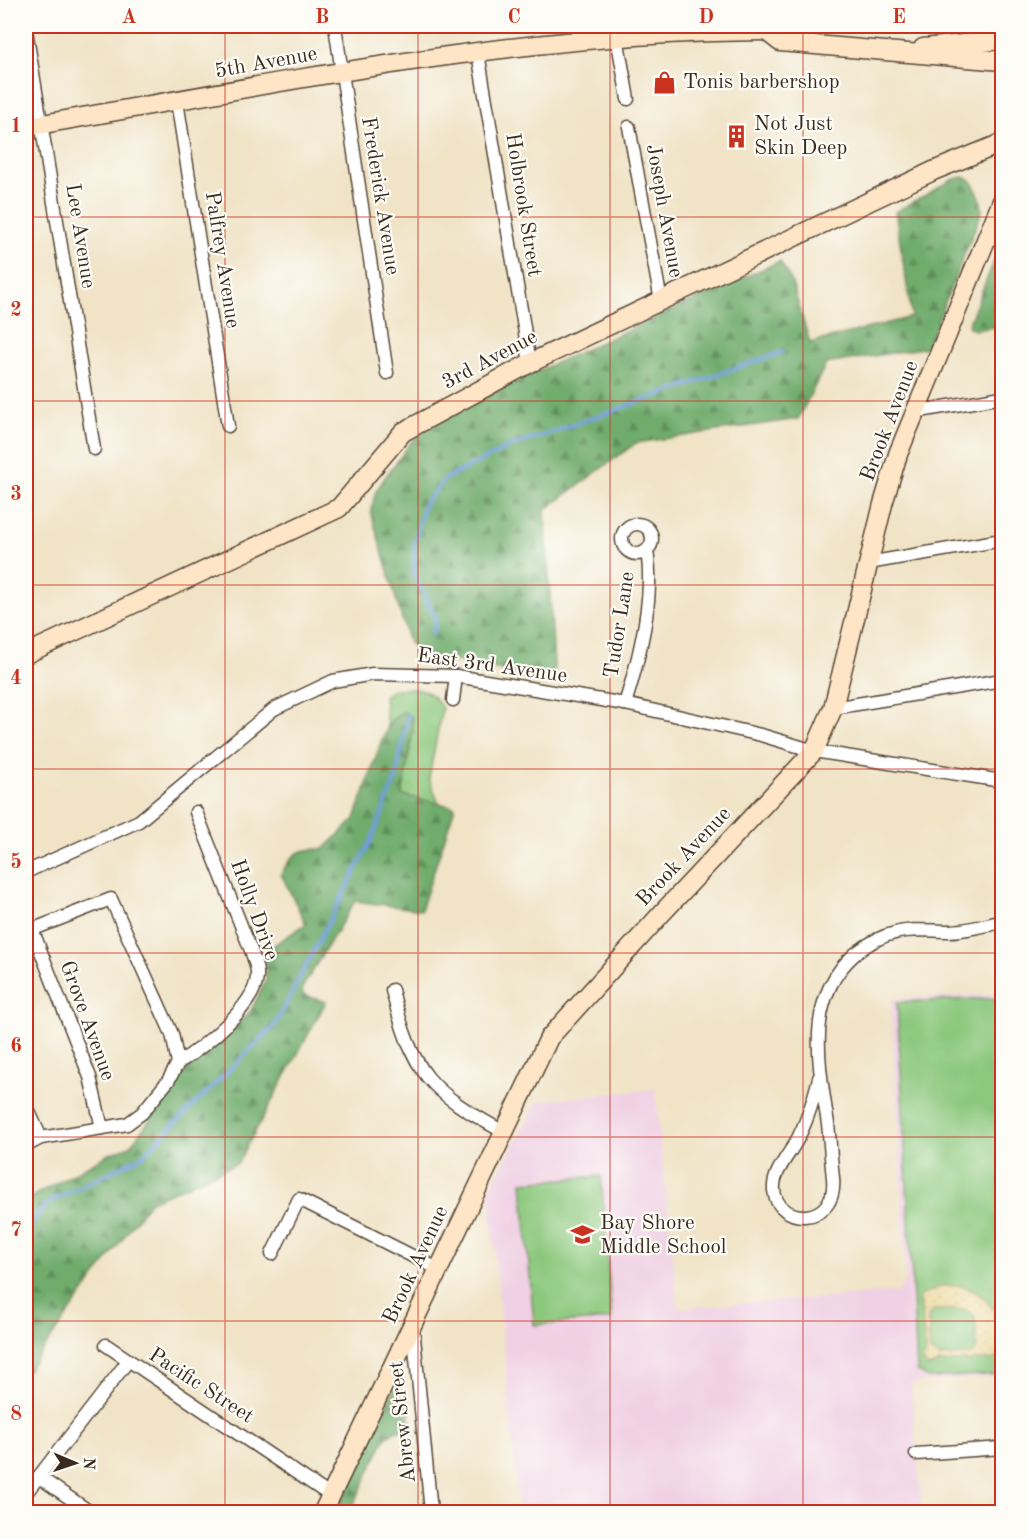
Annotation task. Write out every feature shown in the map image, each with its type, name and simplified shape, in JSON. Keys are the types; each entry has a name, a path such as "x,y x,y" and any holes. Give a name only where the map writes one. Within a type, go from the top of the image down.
{"street":[{"name":"Frederick Avenue","path":"335,26 387,373"},
{"name":"5th Avenue","path":"34,126 342,73 616,31 771,28 780,42 1002,61"},
{"name":"Lee Avenue","path":"26,30 34,126 94,449"},
{"path":"616,31 628,99"},
{"path":"891,52 1002,40"},
{"name":"Holbrook Street","path":"478,53 530,363"},
{"name":"Palfrey Avenue","path":"177,101 228,426"},
{"name":"Joseph Avenue","path":"629,127 661,301"},
{"name":"3rd Avenue","path":"26,654 339,508 403,432 530,363 933,171 1002,143"},
{"name":"Brook Avenue","path":"323,1512 549,1038 814,751 833,708 883,504 914,412 1002,201"},
{"path":"914,412 1002,397"},
{"path":"868,563 1002,540"},
{"name":"Tudor Lane","path":"625,704 632,682 649,592 647,550"},
{"name":"East 3rd Avenue","path":"26,872 139,821 274,708 333,681 372,674 456,676 625,704 761,735 814,751 1002,781"},
{"path":"453,700 456,676"},
{"path":"833,708 1002,680"},
{"name":"Holly Drive","path":"26,1146 41,1138 127,1124 142,1113 168,1081 178,1062 228,1023 251,995 257,976 252,953 196,812"},
{"path":"29,931 111,899 172,1034 178,1062"},
{"path":"819,1078 812,1107 800,1136 774,1179 774,1192 778,1201 785,1210 797,1216 821,1211 832,1202 834,1189 827,1123 819,1078 819,1022 827,992 840,967 864,946 894,933 951,931 1002,922"},
{"name":"Grove Avenue","path":"29,931 90,1077 102,1128"},
{"path":"392,990 404,1036 429,1080 449,1100 504,1132"},
{"path":"26,1105 41,1138"},
{"path":"272,1254 300,1199 438,1269"},
{"name":"Abrew Street","path":"413,1327 431,1512"},
{"path":"106,1345 128,1362"},
{"name":"Pacific Street","path":"26,1493 128,1362 331,1496"},
{"path":"916,1454 1002,1448"},
{"path":"39,1477 90,1512"}],"shaded area":[{"name":"Bay Shore Middle School","path":"1002,994 1002,1376 911,1383 922,1512 519,1512 489,1189 538,1101 655,1089 678,1308 899,1292 906,1278 891,999"}],"green space":[{"path":"964,177 971,180 980,197 982,211 927,347 826,364 798,419 636,443 545,510 555,681 421,654 409,643 371,513 375,493 413,440 431,425 531,374 780,261 791,280 810,343 912,317 895,212 954,179"},
{"path":"1002,241 1002,326 974,330 968,326"},
{"path":"393,689 415,689 427,692 442,708 429,778 439,804 402,795 413,730 392,720 387,729 384,696"},
{"path":"403,712 412,717 413,730 402,795 455,807 421,910 355,901 302,988 303,995 326,1002 238,1163 149,1202 26,1373 26,1200 109,1154 130,1146 177,1084 187,1066 200,1058 250,1012 266,980 266,959 271,947 306,924 281,874 289,861 298,853 324,849 355,819 382,739 392,720"},
{"path":"1002,998 1002,1374 928,1378 917,1371 897,1002"},
{"path":"601,1176 612,1319 534,1325 522,1182"},
{"path":"394,1389 401,1389 409,1404 411,1429 395,1431 386,1437 350,1512 337,1512"}],"sand":[{"path":"957,1285 969,1289 988,1303 999,1323 1001,1334 996,1359 938,1363 929,1367 922,1361 926,1354 920,1296 942,1286","holes":["965,1309 975,1316 977,1348 971,1355 939,1357 930,1351 928,1317 934,1310"]}],"waterway":[{"path":"433,634 436,619 414,574 415,542 424,504 445,479 509,447 782,352"},
{"path":"26,1230 46,1204 142,1156 275,1025 371,841 396,778 408,715"}],"place":[{"name":"Tonis barbershop","path":"665,82"},
{"name":"Not Just Skin Deep","path":"736,136"},
{"name":"Bay Shore Middle School","path":"582,1235"}]}
